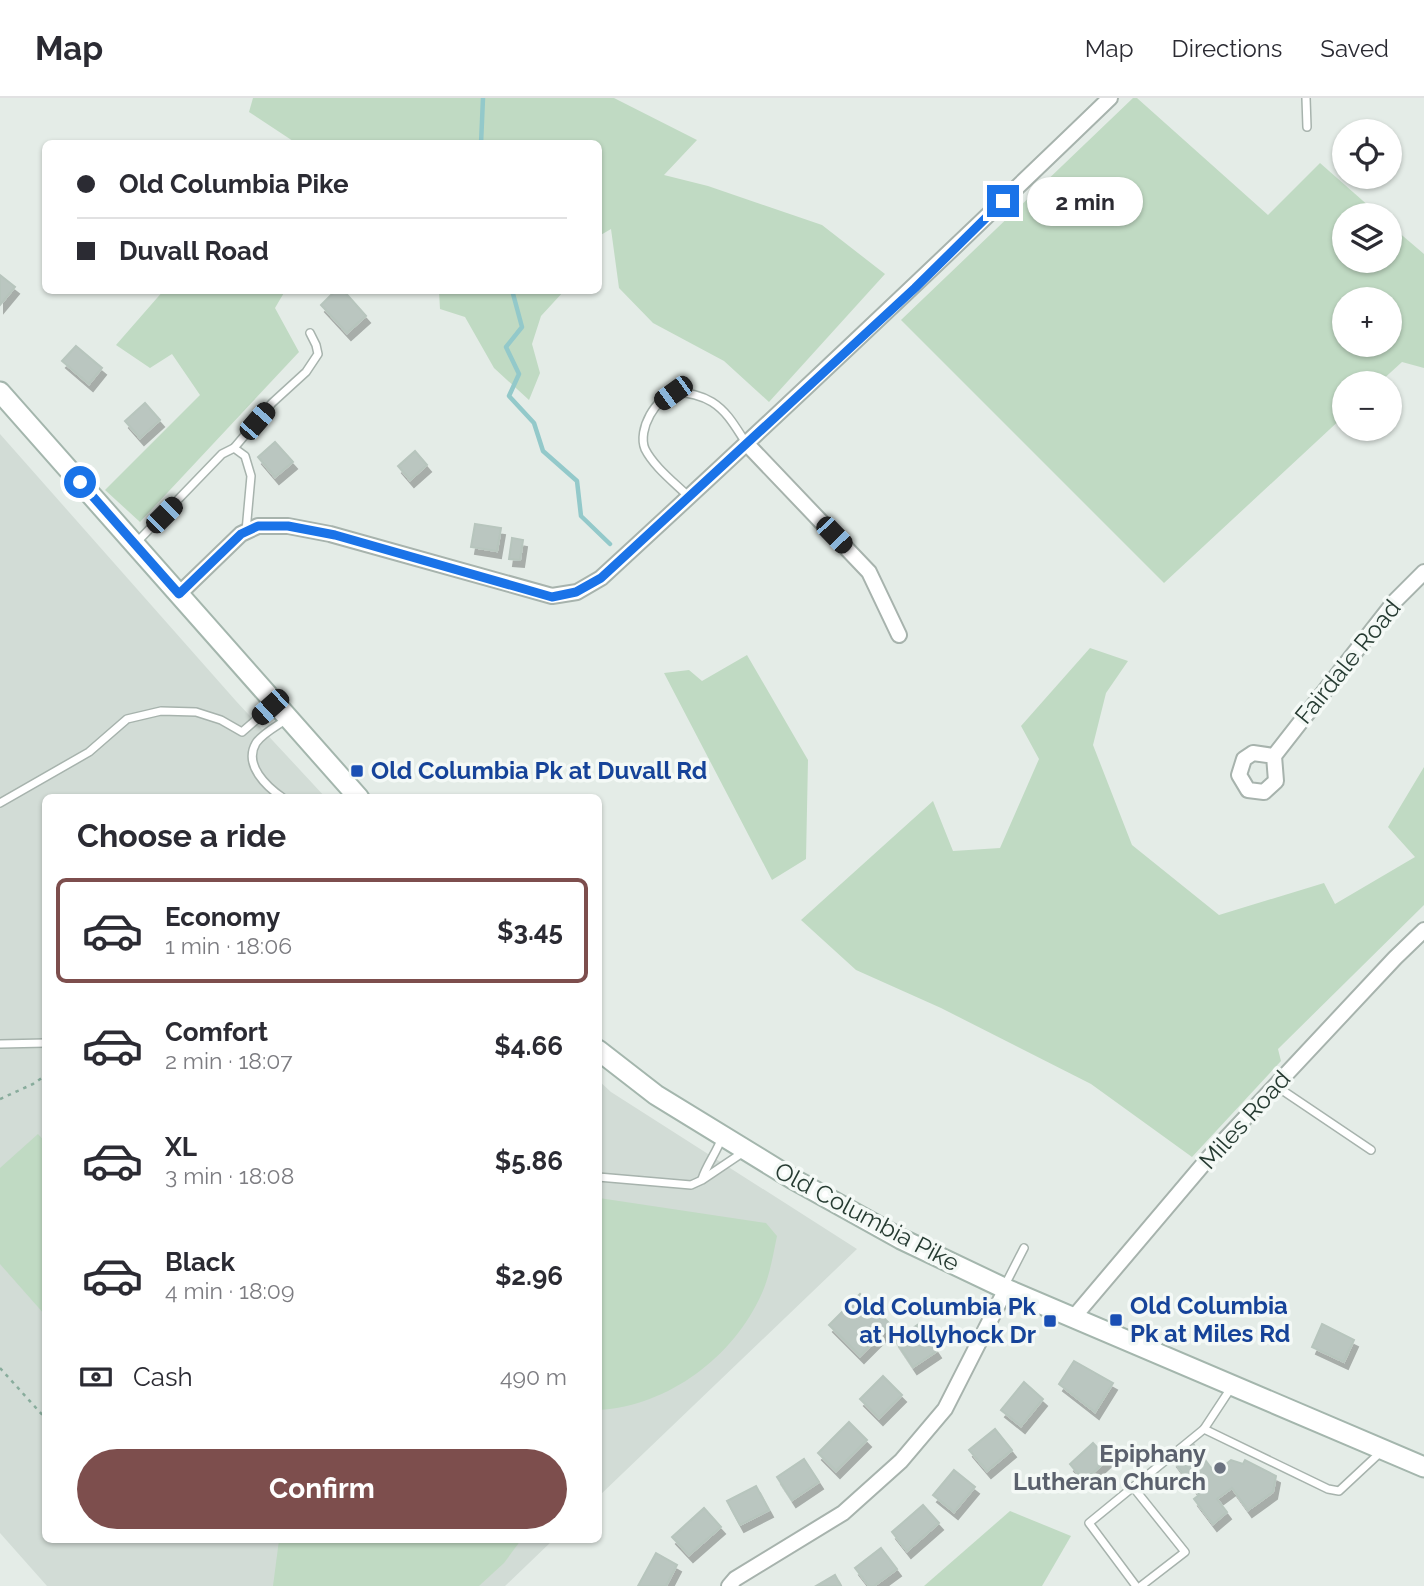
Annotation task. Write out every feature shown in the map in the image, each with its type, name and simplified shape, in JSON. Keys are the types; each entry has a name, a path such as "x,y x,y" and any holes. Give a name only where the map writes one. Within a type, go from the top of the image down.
{"main road":[{"path":"0,392 280,712 355,794"},
{"name":"Old Columbia Pike","path":"602,1053 656,1095 793,1179 901,1239 1073,1318 1424,1467"}],"street":[{"path":"179,594 246,532 258,526 288,526 330,534 552,597 576,592 601,578 747,444 915,288 1110,98"},
{"path":"747,444 869,572 899,635"},
{"name":"Fairdale Road","path":"1275,756 1395,601 1424,572"},
{"name":"Miles Road","path":"1073,1318 1217,1148 1424,930"},
{"path":"729,1586 735,1579 843,1513 901,1461 945,1409 1005,1288"}],"lane":[{"path":"1306,98 1307,127"},
{"path":"135,544 222,454 234,448 272,403 306,372 318,354 310,334"},
{"path":"689,497 645,450 643,441 647,421 660,403 673,393 705,398 727,415 747,444"},
{"path":"234,448 245,456 251,476 246,532"},
{"path":"0,803 89,752 127,719 161,710 196,712 221,720 242,732 280,712"},
{"path":"277,794 266,786 256,770 253,758 254,746 280,712"},
{"path":"0,1044 42,1042"},
{"path":"1276,1085 1371,1150"},
{"path":"702,1180 723,1136"},
{"path":"602,1177 691,1185 746,1150"},
{"path":"1005,1288 1024,1248"},
{"path":"1133,1487 1185,1552 1139,1586 1089,1523 1133,1487 1204,1429 1232,1385"},
{"path":"1204,1429 1328,1489 1339,1491 1383,1450"}],"path":[{"path":"0,1098 42,1078"},
{"path":"0,1368 42,1415"}],"shaded area":[{"path":"0,434 236,701 322,794 42,794 42,1543 550,1543 505,1586 47,1586 0,1533"},
{"path":"602,1084 857,1249 602,1493"}],"green space":[{"path":"253,98 614,98 697,140 664,175 708,186 822,225 885,274 769,402 724,361 653,323 619,288 611,229 602,234 602,140 291,140 249,112"},
{"path":"1133,98 1137,98 1268,215 1320,163 1332,174 1332,189 1350,189 1365,203 1332,203 1332,273 1402,273 1402,235 1424,254 1424,368 1402,362 1392,371 1332,371 1332,427 1164,583 901,320"},
{"path":"161,294 283,294 275,308 299,352 140,522 105,490 200,395 172,354 150,368 116,345"},
{"path":"439,294 561,294 541,316 532,344 540,373 529,400 494,368 465,317 440,309"},
{"path":"1090,648 1128,661 1106,693 1093,745 1132,845 1219,915 1324,883 1335,904 1415,857 1388,827 1424,767 1424,905 1278,1049 1281,1061 1192,1157 1091,1084 941,1008 856,970 801,920 933,801 953,851 1000,848 1039,759 1021,726"},
{"path":"747,655 808,760 806,859 772,880 664,673 689,670 702,681"},
{"path":"38,1134 42,1138 42,1312 0,1264 0,1168"},
{"path":"602,1198 766,1223 777,1236 769,1272 750,1316 734,1338 696,1374 674,1388 625,1406 602,1410"},
{"path":"1010,1511 1071,1536 1042,1586 924,1586"},
{"path":"279,1543 519,1543 504,1563 479,1586 273,1586"}],"building":[{"path":"0,275 15,287 0,305"},
{"path":"332,294 347,294 366,316 347,333 321,305"},
{"path":"76,346 102,368 89,384 62,361"},
{"path":"145,403 160,420 140,438 125,421"},
{"path":"275,442 293,462 275,477 258,457"},
{"path":"415,451 427,465 410,480 398,466"},
{"path":"475,524 501,528 497,551 471,547"},
{"path":"512,538 523,540 520,560 509,559"},
{"path":"860,1294 891,1325 860,1356 829,1325"},
{"path":"919,1324 937,1351 913,1367 895,1340"},
{"path":"1322,1324 1354,1340 1344,1362 1312,1347"},
{"path":"1074,1361 1113,1383 1095,1412 1059,1384"},
{"path":"883,1376 902,1395 879,1418 860,1399"},
{"path":"1024,1382 1043,1399 1021,1426 1001,1410"},
{"path":"849,1422 867,1440 836,1471 818,1453"},
{"path":"995,1429 1012,1450 987,1471 969,1450"},
{"path":"1093,1443 1108,1459 1084,1481 1070,1464"},
{"path":"1194,1445 1215,1473 1231,1460 1243,1464 1245,1460 1276,1476 1273,1492 1248,1510 1232,1488 1217,1499 1227,1512 1213,1524 1194,1499 1199,1495 1173,1460"},
{"path":"804,1459 819,1482 792,1500 777,1477"},
{"path":"954,1470 975,1487 954,1512 933,1495"},
{"path":"756,1486 769,1510 740,1525 727,1501"},
{"path":"923,1505 939,1523 907,1551 892,1532"},
{"path":"704,1508 721,1527 689,1555 672,1537"},
{"path":"881,1548 897,1569 874,1586 869,1586 855,1568"},
{"path":"656,1553 677,1565 666,1586 638,1586"},
{"path":"835,1575 841,1586 816,1586"}],"waterway":[{"path":"481,140 483,98"},
{"path":"513,294 522,327 506,347 519,374 509,396 534,423 543,451 577,481 581,516 610,544"}],"place":[{"name":"Old Columbia Pk at Duvall Rd","path":"357,771"},
{"name":"Old Columbia Pk at Miles Rd","path":"1116,1320"},
{"name":"Old Columbia Pk at Hollyhock Dr","path":"1050,1321"},
{"name":"Epiphany Lutheran Church","path":"1220,1468"}],"route":[{"path":"80,482 179,594 241,534 258,526 288,526 335,535 552,597 576,592 601,578 915,288 1003,201"}]}
